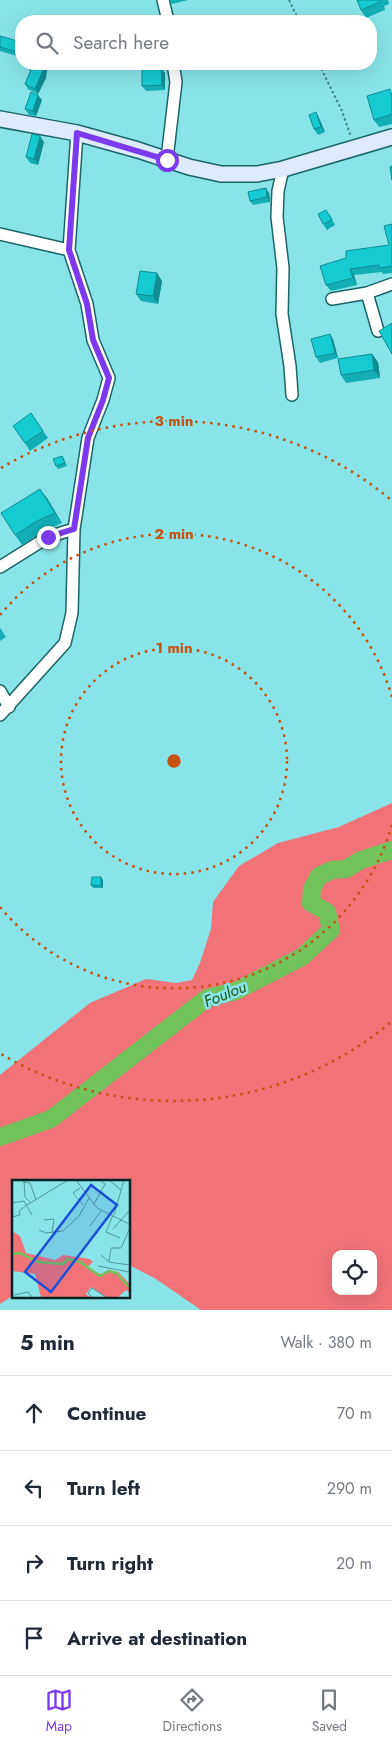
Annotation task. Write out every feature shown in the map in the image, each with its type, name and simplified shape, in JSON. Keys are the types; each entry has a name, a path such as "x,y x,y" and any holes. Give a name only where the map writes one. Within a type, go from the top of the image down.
{"street":[{"path":"163,0 167,15"},
{"path":"167,160 176,82 175,70"},
{"path":"0,119 77,133 189,168 221,174 257,174 283,169 392,138"},
{"path":"4,711 65,643 72,613 74,529 88,438 103,400 109,378 93,340 87,304 69,250 77,133"},
{"path":"283,169 278,191 277,217 282,268 282,314 290,366 292,395"},
{"path":"0,234 69,250"},
{"path":"332,299 367,293 392,284"},
{"path":"367,293 378,331"},
{"path":"0,567 48,537 74,529"},
{"path":"0,691 4,711"}],"path":[{"path":"289,0 296,15"},
{"path":"322,70 342,111 354,148"}],"shaded area":[{"path":"392,803 392,1310 201,1310 156,1279 130,1266 130,1180 12,1180 12,1296 0,1304 0,1075 90,1003 146,979 176,983 192,980 200,963 211,929 213,902 239,866 278,843 339,827"}],"building":[{"path":"357,0 379,0 380,2 361,10"},
{"path":"0,36 15,40 15,51 0,47"},
{"path":"31,70 43,70 35,89 25,84"},
{"path":"142,70 161,70 162,85 142,86"},
{"path":"390,89 392,114 374,120 367,96"},
{"path":"31,92 38,95 33,111 25,109"},
{"path":"316,112 321,127 314,129 309,115"},
{"path":"32,134 40,136 34,159 26,157"},
{"path":"266,188 267,197 250,201 248,192"},
{"path":"326,210 332,220 323,224 318,214"},
{"path":"392,224 392,266 379,268 379,265 350,269 353,278 326,285 320,266 346,258 346,251 389,245 384,226"},
{"path":"140,271 157,273 153,296 136,294"},
{"path":"392,323 392,354 379,331"},
{"path":"330,334 335,353 316,357 311,339"},
{"path":"372,354 374,370 341,375 338,359"},
{"path":"31,413 43,431 25,443 13,426"},
{"path":"62,456 65,463 56,466 53,459"},
{"path":"40,489 55,513 37,521 15,535 1,513"},
{"path":"92,877 101,877 101,886 91,885"}],"waterway":[{"name":"Foulou","path":"0,1137 51,1119 207,998 236,991 302,957 331,930 327,912 311,903 312,889 319,876 332,870 346,869 361,860 392,850"}],"route":[{"path":"48,537 74,529 88,438 103,400 109,378 93,340 87,304 69,250 77,133 167,160"}]}
